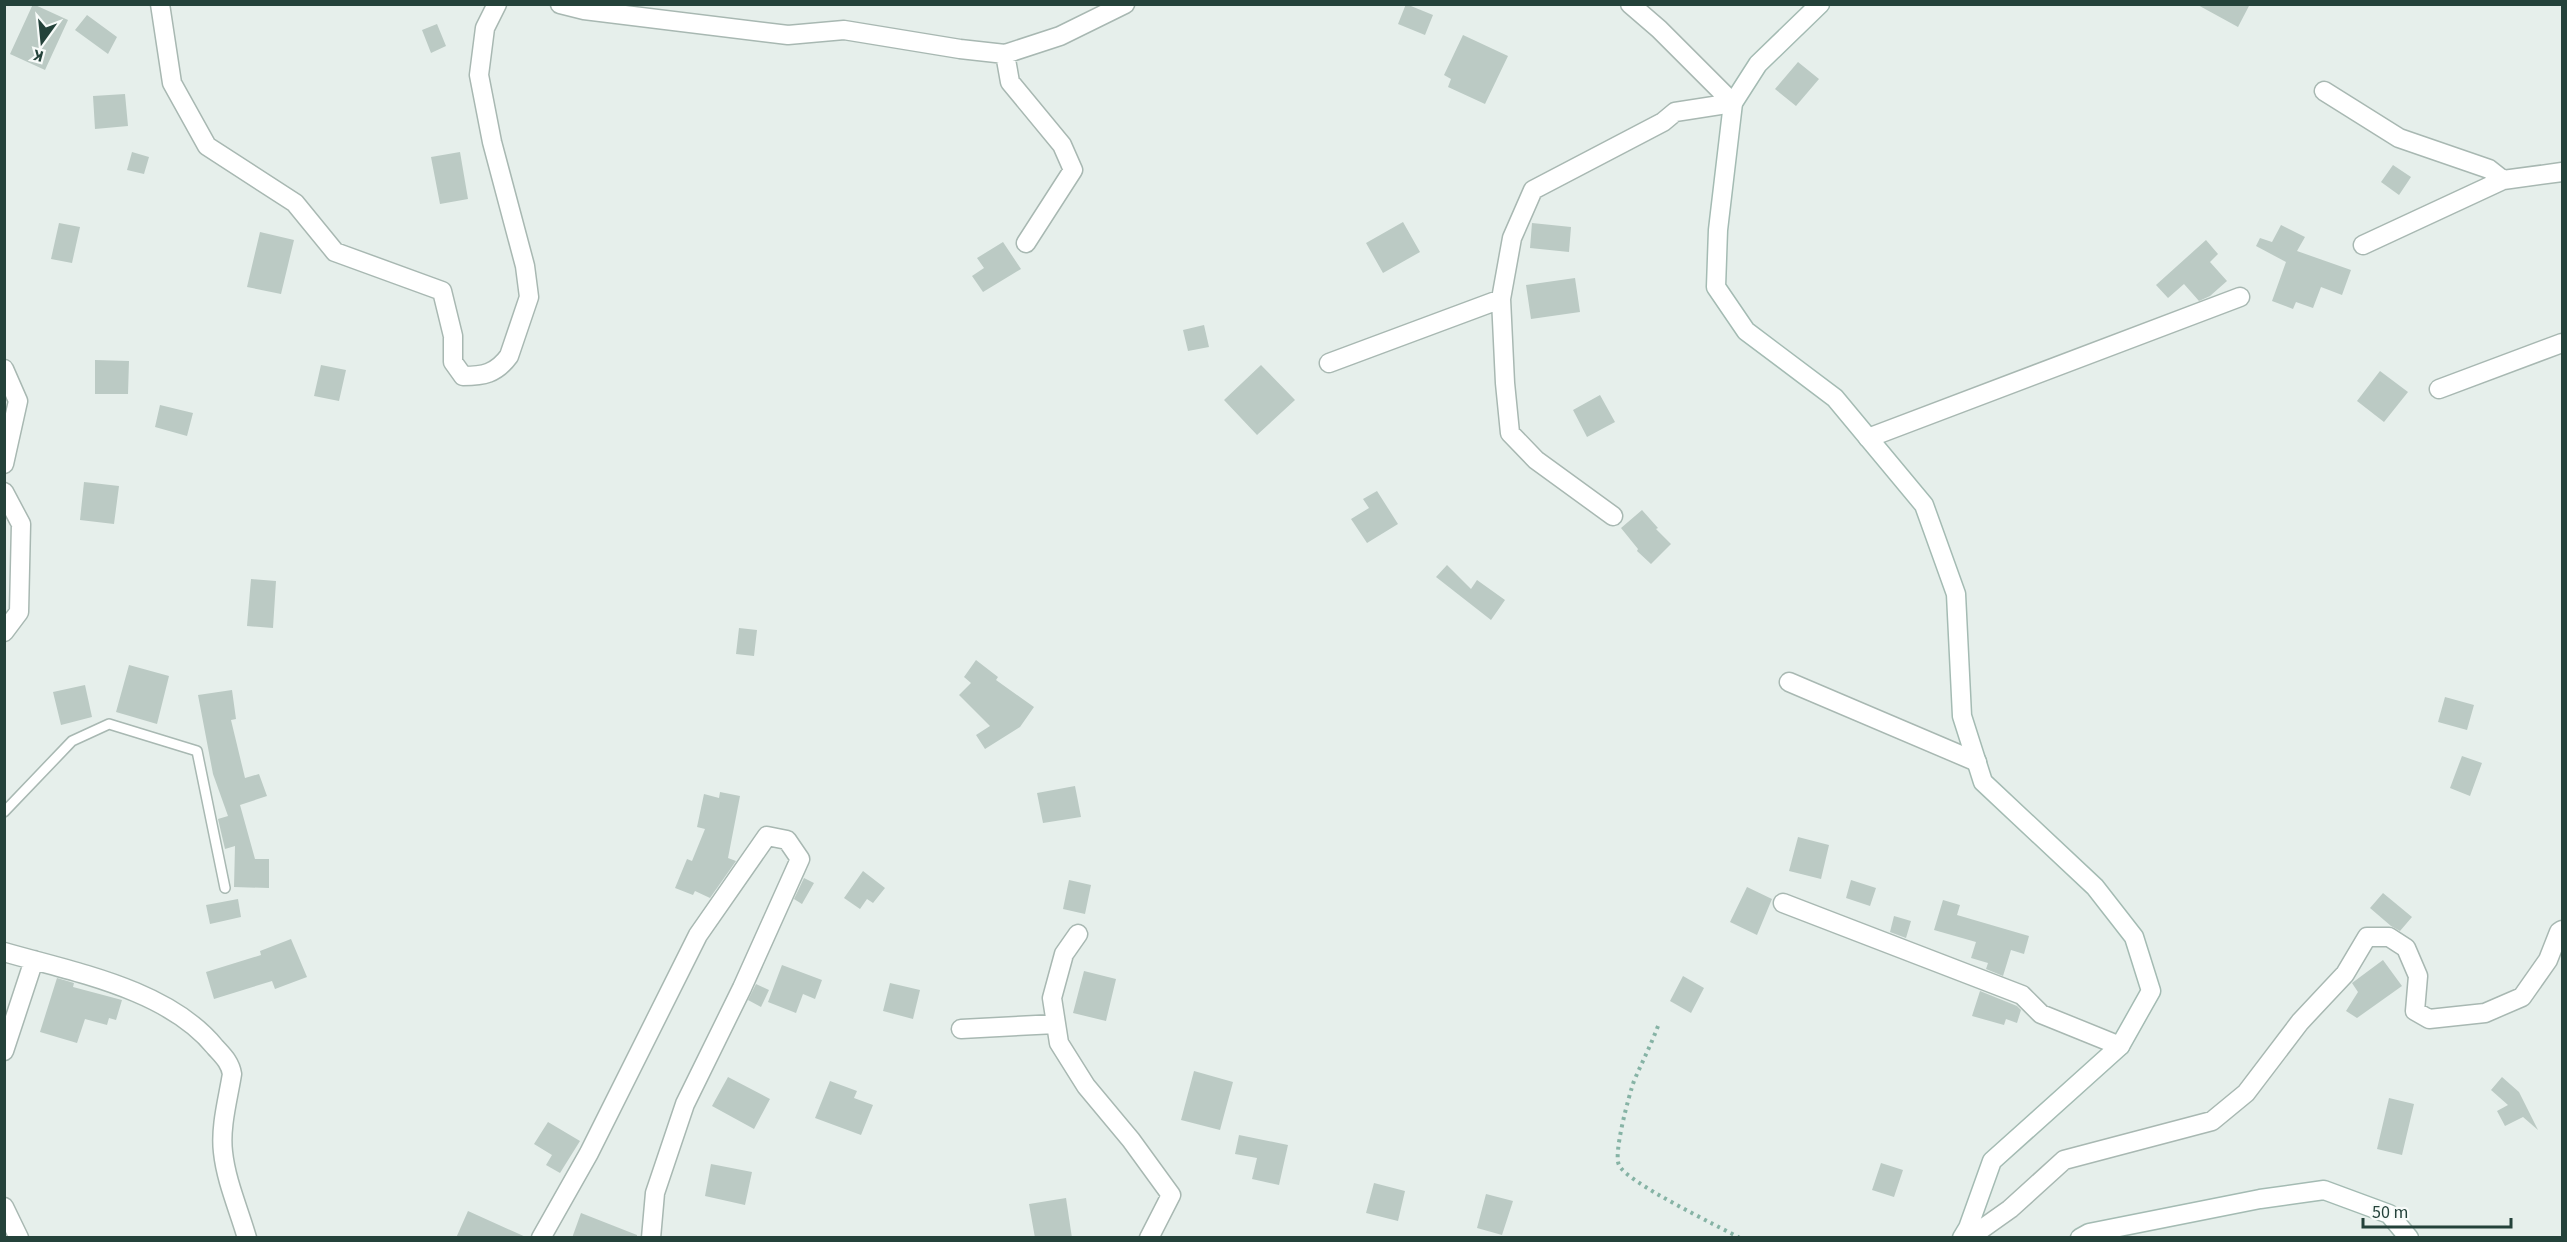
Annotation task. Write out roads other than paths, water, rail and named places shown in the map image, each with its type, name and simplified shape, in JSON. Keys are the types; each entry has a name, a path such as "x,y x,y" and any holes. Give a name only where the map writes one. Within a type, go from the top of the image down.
{"street":[{"path":"160,4 172,83 207,146 295,203 335,252 442,291 453,336 453,362 463,376 484,376 509,357 528,297 525,266 492,142 479,75 485,28 497,4"},
{"path":"560,4 584,10 788,35 844,30 1005,54 1060,36 1125,4"},
{"path":"1630,4 1659,29 1733,103"},
{"path":"1820,4 1758,64 1733,103 1718,230 1716,286 1746,331 1835,398 1924,505 1956,594 1962,716 1983,782 2095,887 2134,937 2151,991 2120,1046 1992,1161 1968,1228 1962,1238"},
{"path":"1005,54 1010,82 1062,145 1073,170 1026,243"},
{"path":"2324,91 2399,138 2489,169 2503,180"},
{"path":"1613,516 1536,460 1510,433 1504,383 1501,299 1512,238 1533,190 1663,122 1675,112 1733,103"},
{"path":"2363,245 2503,180 2562,172"},
{"path":"1868,438 2240,297"},
{"path":"1329,363 1501,299"},
{"path":"2439,389 2562,344"},
{"path":"4,369 18,400 4,464"},
{"path":"4,492 21,524 19,612 4,632"},
{"path":"1789,682 1977,762"},
{"path":"541,1238 589,1154 698,935 767,836 787,840 800,859 742,988 685,1104 655,1193 651,1238"},
{"path":"1783,903 2022,995 2041,1014 2120,1046"},
{"path":"1969,1238 2010,1209 2064,1160 2212,1121 2246,1093 2300,1022 2345,974 2367,937 2389,937 2406,948 2418,976 2415,1011 2429,1019 2485,1013 2522,997 2548,960 2559,932 2562,930"},
{"path":"1078,934 1064,954 1052,998 1059,1043 1086,1086 1131,1140 1171,1196 1149,1238"},
{"path":"4,952 104,981 168,1008 210,1040 230,1065 232,1074 223,1128 222,1151 247,1238"},
{"path":"4,1051 34,960"},
{"path":"961,1029 1056,1024"},
{"path":"2080,1238 2089,1233 2248,1202 2324,1190 2388,1214 2409,1238"},
{"path":"4,1207 19,1238"}],"lane":[{"path":"4,812 72,741 109,724 197,751 225,888"}]}
